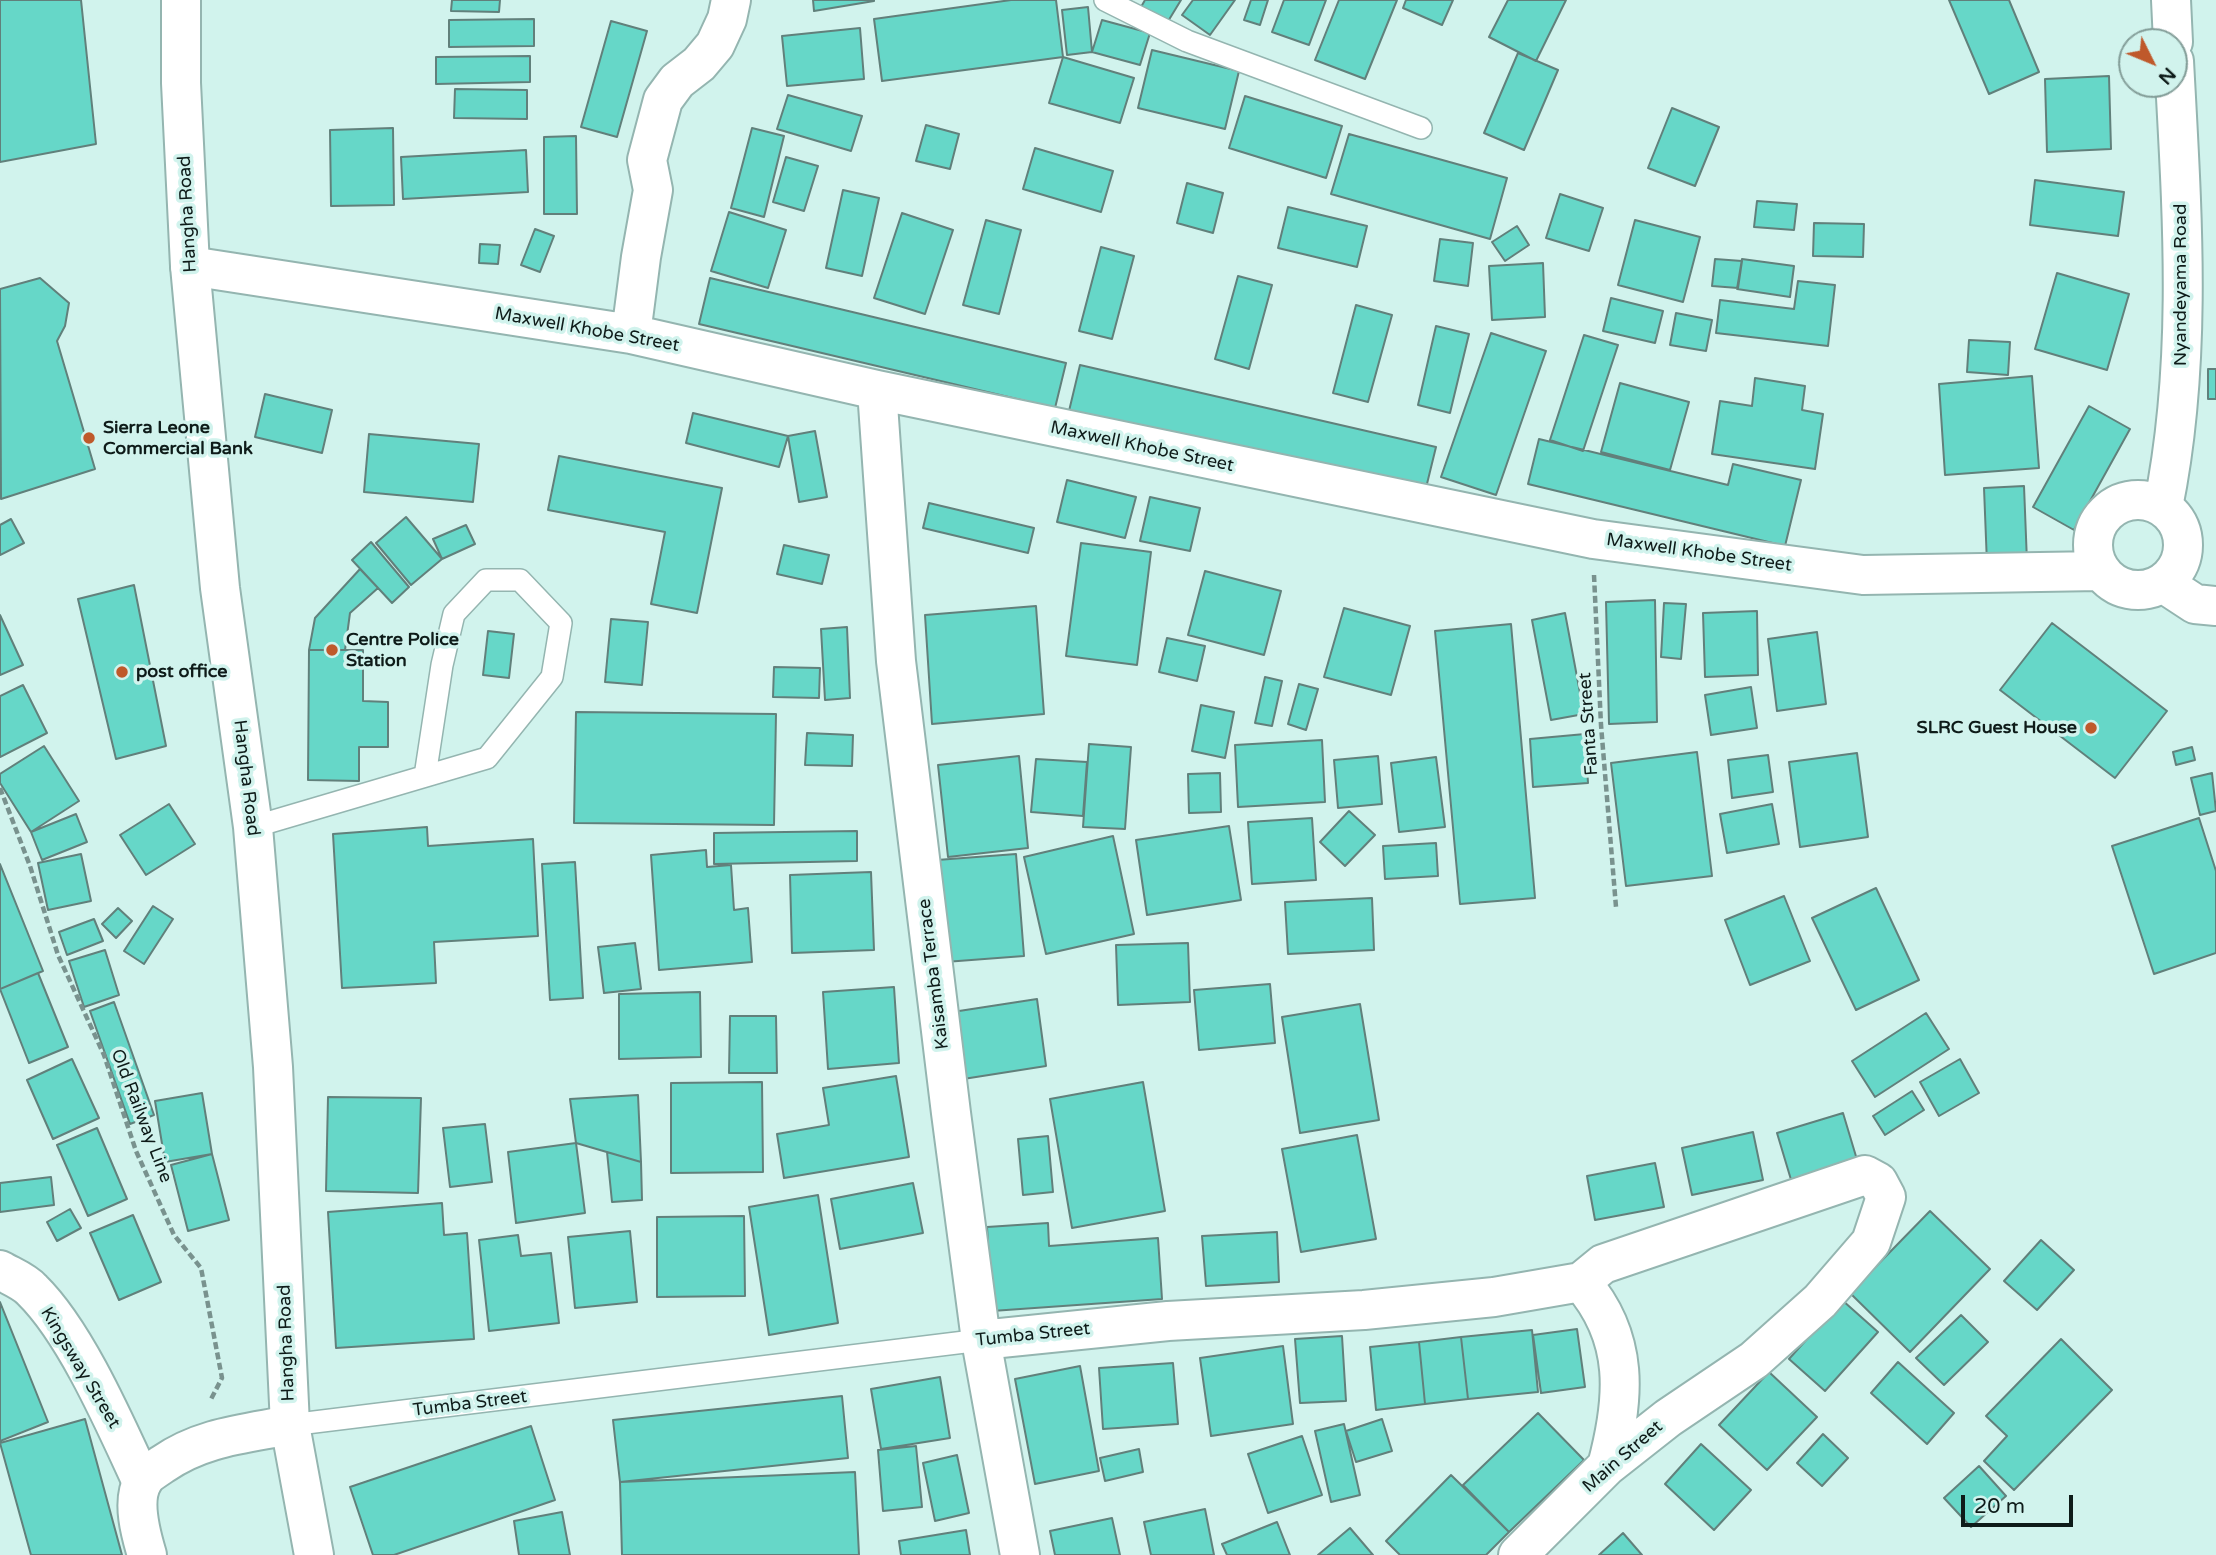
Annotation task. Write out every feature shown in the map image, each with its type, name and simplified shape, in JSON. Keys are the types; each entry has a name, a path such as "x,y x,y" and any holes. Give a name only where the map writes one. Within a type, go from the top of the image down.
{"main road":[{"name":"Hangha Road","path":"181,0 181,83 190,266 220,588 253,827 273,1068 290,1425 314,1555"},
{"path":"631,334 640,257 653,190 648,160 663,100 677,81 699,64 715,45 727,19 731,0"},
{"path":"2171,0 2172,28"},
{"name":"Nyandeyama Road","path":"2163,507 2174,452 2183,364 2182,210 2176,98"},
{"name":"Maxwell Khobe Street","path":"190,266 631,334 877,390 1593,539 1863,575 2099,571"},
{"name":"Kaisamba Terrace","path":"877,390 896,661 981,1340 1020,1555"},
{"path":"2129,500 2147,500 2163,507 2176,520 2183,536 2179,563 2163,583 2146,590 2129,590 2112,584 2099,571 2093,546 2100,520 2112,508 2129,500"},
{"path":"2163,583 2195,604 2216,606"},
{"name":"Main Street","path":"1518,1555 1607,1466 1668,1419 1754,1360 1820,1301 1871,1242 1886,1197 1878,1182 1865,1175 1603,1264 1581,1282"},
{"name":"Kingsway Street","path":"0,1270 32,1289 62,1328 105,1404 142,1482"},
{"path":"1581,1282 1607,1318 1622,1384 1618,1423 1607,1466"},
{"name":"Tumba Street","path":"981,1340 1168,1321 1377,1308 1494,1297 1581,1282"},
{"path":"146,1555 137,1519 142,1482 186,1448 214,1439 290,1425"}],"lane":[{"path":"1105,0 1187,41 1420,128"},
{"path":"253,827 487,758 552,677 561,623 520,580 486,580 454,614 442,665 425,776"},
{"name":"Tumba Street","path":"290,1425 981,1340"}],"path":[{"name":"Fanta Street","path":"1593,539 1601,725 1616,907"},
{"name":"Old Railway Line","path":"0,788 30,866 58,955 104,1055 136,1151 174,1236 201,1268 222,1378 186,1448"}],"building":[{"path":"0,0 81,0 96,144 0,162"},
{"path":"452,0 500,0 499,12 451,11"},
{"path":"813,0 874,0 874,1 814,11"},
{"path":"1011,0 1056,0 1063,57 882,81 874,19"},
{"path":"1145,0 1181,0 1167,23 1141,7"},
{"path":"1193,0 1235,0 1210,35 1182,15"},
{"path":"1251,0 1268,0 1260,25 1244,20"},
{"path":"1284,0 1326,0 1309,45 1272,32"},
{"path":"1339,0 1397,0 1365,79 1315,60"},
{"path":"1406,0 1453,0 1442,25 1403,8"},
{"path":"1508,0 1566,0 1536,61 1489,37"},
{"path":"1949,0 2009,0 2039,72 1989,94"},
{"path":"1088,7 1092,52 1067,55 1062,10"},
{"path":"534,19 534,46 449,47 449,20"},
{"path":"1102,20 1150,33 1140,65 1092,52"},
{"path":"611,21 647,31 617,137 581,127"},
{"path":"860,28 864,79 787,86 782,36"},
{"path":"1152,50 1239,71 1225,129 1138,108"},
{"path":"1518,53 1558,70 1524,150 1484,133"},
{"path":"530,56 530,82 436,84 436,57"},
{"path":"1063,57 1134,78 1120,123 1049,103"},
{"path":"2109,76 2111,149 2047,152 2045,79"},
{"path":"455,89 527,90 527,119 454,118"},
{"path":"788,95 862,116 851,151 777,129"},
{"path":"1245,96 1342,126 1326,178 1229,148"},
{"path":"1672,108 1719,127 1695,186 1648,168"},
{"path":"926,125 959,134 950,169 916,161"},
{"path":"393,128 394,205 331,206 330,130"},
{"path":"752,128 784,136 764,217 731,208"},
{"path":"1349,134 1507,178 1490,239 1331,194"},
{"path":"576,136 577,214 544,214 544,137"},
{"path":"1035,148 1113,171 1101,212 1023,189"},
{"path":"526,150 528,192 403,199 401,157"},
{"path":"786,157 818,166 804,211 773,202"},
{"path":"2035,180 2124,192 2118,236 2030,225"},
{"path":"1187,183 1223,193 1213,233 1177,223"},
{"path":"843,190 879,198 862,276 826,268"},
{"path":"1560,194 1603,208 1589,251 1546,238"},
{"path":"1757,201 1797,204 1794,230 1754,227"},
{"path":"1288,207 1367,226 1357,267 1278,248"},
{"path":"729,212 786,230 768,288 711,271"},
{"path":"902,213 953,230 925,314 874,298"},
{"path":"986,220 1021,230 999,314 963,305"},
{"path":"1635,220 1700,237 1683,302 1618,285"},
{"path":"1814,223 1864,224 1863,257 1813,256"},
{"path":"1517,226 1529,245 1505,261 1492,242"},
{"path":"535,229 554,236 540,272 521,265"},
{"path":"1440,239 1473,243 1468,286 1434,281"},
{"path":"480,244 500,245 498,264 479,263"},
{"path":"1101,247 1134,256 1112,339 1079,331"},
{"path":"1715,259 1742,261 1738,288 1712,286"},
{"path":"1742,259 1794,266 1790,297 1737,289"},
{"path":"1543,263 1545,317 1492,320 1489,266"},
{"path":"2057,273 2129,294 2107,370 2035,349"},
{"path":"1238,276 1272,285 1249,369 1215,359"},
{"path":"40,278 69,303 65,326 57,341 95,469 1,499 0,289"},
{"path":"710,278 1066,363 1055,408 699,324"},
{"path":"1798,281 1835,285 1828,346 1716,333 1720,300 1794,309"},
{"path":"1611,298 1663,311 1655,343 1603,331"},
{"path":"1356,305 1392,315 1368,402 1333,393"},
{"path":"1676,313 1712,320 1706,351 1670,345"},
{"path":"1436,326 1469,334 1450,413 1418,405"},
{"path":"1491,333 1546,351 1496,495 1441,477"},
{"path":"1584,335 1618,345 1583,451 1550,440"},
{"path":"1969,340 2010,342 2008,375 1967,372"},
{"path":"1080,365 1436,447 1425,492 1069,411"},
{"path":"2208,369 2216,369 2216,399 2208,399"},
{"path":"2032,376 2039,468 1945,475 1939,384"},
{"path":"1755,378 1805,386 1802,410 1823,414 1815,469 1712,454 1720,401 1752,406"},
{"path":"1620,383 1689,402 1670,470 1601,452"},
{"path":"265,394 332,410 322,453 255,437"},
{"path":"2089,406 2130,429 2074,530 2033,507"},
{"path":"693,413 788,436 779,467 686,443"},
{"path":"815,431 827,497 799,502 788,436"},
{"path":"369,434 479,444 473,502 364,492"},
{"path":"1539,439 1728,485 1733,464 1801,480 1785,546 1528,484"},
{"path":"559,456 722,488 697,613 651,604 665,532 548,510"},
{"path":"1067,480 1136,497 1125,538 1057,522"},
{"path":"2024,486 2027,562 1987,564 1984,488"},
{"path":"1150,497 1200,508 1190,551 1140,541"},
{"path":"929,503 1034,528 1028,553 923,528"},
{"path":"406,517 442,559 411,585 376,543"},
{"path":"11,519 24,543 0,555 0,525"},
{"path":"466,525 475,544 442,559 433,539"},
{"path":"371,542 409,587 392,603 352,560"},
{"path":"1081,543 1151,552 1137,665 1066,656"},
{"path":"784,545 829,555 822,584 777,574"},
{"path":"360,569 378,588 350,613 345,650 309,650 315,618"},
{"path":"1205,571 1281,591 1264,655 1188,635"},
{"name":"post office","path":"134,585 166,746 116,759 78,599"},
{"path":"1655,600 1657,722 1609,724 1606,602"},
{"path":"1664,603 1686,604 1681,659 1661,657"},
{"path":"1036,606 1044,714 932,724 925,615"},
{"path":"1344,608 1410,626 1391,695 1324,677"},
{"path":"1757,611 1758,675 1705,677 1703,613"},
{"path":"1565,613 1584,714 1551,720 1532,620"},
{"path":"0,615 23,665 0,675"},
{"path":"611,619 648,622 642,685 605,682"},
{"path":"2052,623 2167,711 2115,778 2000,690"},
{"path":"1511,624 1535,898 1460,904 1435,631"},
{"path":"847,627 850,698 825,700 821,629"},
{"path":"488,631 514,634 509,678 483,675"},
{"path":"1817,632 1826,704 1777,711 1768,639"},
{"path":"1167,638 1205,646 1197,681 1159,672"},
{"path":"309,650 363,650 363,701 388,702 388,747 359,747 359,781 308,780"},
{"path":"774,667 820,668 819,698 773,697"},
{"path":"1265,677 1282,681 1272,726 1255,723"},
{"path":"1299,684 1318,689 1306,730 1288,724"},
{"path":"23,685 47,733 0,757 0,696"},
{"path":"1751,687 1757,728 1711,735 1705,695"},
{"path":"1201,705 1234,712 1225,758 1192,751"},
{"path":"576,712 776,714 774,825 574,823"},
{"path":"807,733 853,735 852,766 805,765"},
{"path":"1585,734 1588,783 1533,787 1530,739"},
{"path":"1322,740 1325,802 1238,807 1235,745"},
{"path":"1089,744 1131,747 1125,829 1083,827"},
{"path":"44,746 79,801 31,832 0,783 0,774"},
{"path":"2192,747 2195,760 2176,765 2173,752"},
{"path":"1697,752 1712,876 1626,886 1611,763"},
{"path":"1857,753 1868,837 1800,847 1789,762"},
{"path":"1768,755 1773,792 1732,798 1728,760"},
{"path":"1019,756 1028,848 948,857 938,765"},
{"path":"1378,756 1382,804 1338,808 1334,760"},
{"path":"1436,757 1445,827 1399,832 1391,763"},
{"path":"1036,759 1087,762 1083,816 1031,812"},
{"path":"1220,773 1221,812 1189,813 1188,774"},
{"path":"2212,773 2216,811 2200,815 2191,778"},
{"path":"169,804 195,844 146,875 120,835"},
{"path":"1772,804 1779,844 1727,853 1720,814"},
{"path":"1349,811 1375,835 1345,866 1320,842"},
{"path":"76,814 87,842 42,860 31,832"},
{"path":"1312,818 1316,880 1252,884 1248,822"},
{"path":"2199,818 2216,871 2216,953 2154,974 2112,846"},
{"path":"1229,826 1241,900 1147,915 1136,840"},
{"path":"427,827 428,846 533,839 538,936 434,942 436,983 342,988 333,834"},
{"path":"857,831 857,861 714,864 714,833"},
{"path":"1113,836 1134,934 1046,954 1024,857"},
{"path":"1436,843 1438,876 1385,879 1383,846"},
{"path":"706,850 707,867 731,865 734,910 748,908 752,962 659,970 651,855"},
{"path":"81,854 91,901 48,910 38,863"},
{"path":"1016,854 1024,956 945,962 937,860"},
{"path":"575,862 583,998 550,1000 542,864"},
{"path":"0,864 43,971 0,989"},
{"path":"871,872 874,950 792,953 790,875"},
{"path":"1876,888 1919,980 1856,1010 1812,918"},
{"path":"1784,896 1810,961 1750,985 1725,920"},
{"path":"1372,898 1374,950 1288,954 1285,902"},
{"path":"153,906 173,919 144,964 124,951"},
{"path":"118,908 132,921 116,938 102,924"},
{"path":"94,919 103,941 67,955 59,932"},
{"path":"635,943 641,989 604,993 598,947"},
{"path":"1188,943 1190,1002 1118,1005 1116,945"},
{"path":"105,950 119,995 84,1007 69,961"},
{"path":"38,973 68,1047 29,1063 0,989"},
{"path":"1270,984 1275,1043 1199,1050 1194,990"},
{"path":"894,987 899,1063 828,1069 823,992"},
{"path":"700,992 701,1057 619,1059 619,994"},
{"path":"1037,999 1046,1066 957,1080 946,1013"},
{"path":"114,1002 154,1115 130,1124 90,1011"},
{"path":"1360,1004 1379,1120 1300,1133 1282,1017"},
{"path":"1926,1013 1949,1049 1875,1097 1852,1061"},
{"path":"730,1016 776,1016 777,1073 729,1073"},
{"path":"72,1059 99,1118 53,1139 27,1080"},
{"path":"1960,1059 1979,1093 1939,1116 1920,1082"},
{"path":"896,1076 909,1157 784,1178 777,1134 829,1125 823,1088"},
{"path":"762,1082 763,1172 671,1173 671,1083"},
{"path":"1143,1082 1165,1211 1072,1228 1050,1099"},
{"path":"1912,1091 1924,1110 1885,1135 1873,1116"},
{"path":"202,1093 212,1154 165,1162 155,1101"},
{"path":"638,1095 641,1162 576,1143 570,1099"},
{"path":"328,1097 421,1098 418,1193 326,1191"},
{"path":"1843,1113 1858,1163 1792,1183 1777,1133"},
{"path":"485,1124 492,1182 450,1187 443,1128"},
{"path":"97,1128 127,1199 88,1216 57,1145"},
{"path":"1753,1132 1763,1180 1692,1195 1682,1148"},
{"path":"1357,1135 1376,1239 1301,1252 1282,1149"},
{"path":"1048,1136 1053,1192 1023,1195 1018,1139"},
{"path":"576,1143 585,1213 516,1223 508,1152"},
{"path":"607,1152 641,1162 642,1200 612,1202"},
{"path":"212,1154 229,1220 188,1231 171,1165"},
{"path":"1655,1163 1664,1207 1595,1220 1587,1176"},
{"path":"51,1177 54,1205 0,1212 0,1183"},
{"path":"913,1183 923,1233 840,1249 831,1199"},
{"path":"818,1195 838,1323 769,1335 749,1207"},
{"path":"442,1203 444,1235 467,1233 474,1339 336,1348 328,1212"},
{"path":"70,1209 81,1228 57,1241 47,1222"},
{"path":"1930,1211 1990,1269 1910,1352 1850,1293"},
{"path":"133,1215 161,1282 119,1300 90,1233"},
{"path":"744,1216 745,1296 657,1297 657,1217"},
{"path":"1048,1223 1049,1246 1158,1238 1162,1299 992,1311 987,1227"},
{"path":"630,1231 637,1302 575,1308 568,1237"},
{"path":"1277,1232 1279,1282 1206,1286 1202,1236"},
{"path":"518,1235 521,1256 551,1253 559,1323 489,1331 479,1240"},
{"path":"2041,1240 2074,1270 2037,1310 2004,1281"},
{"path":"1842,1300 1878,1332 1825,1391 1789,1359"},
{"path":"0,1302 48,1422 0,1441"},
{"path":"1961,1315 1988,1342 1944,1385 1916,1358"},
{"path":"1577,1329 1585,1387 1541,1393 1533,1335"},
{"path":"1532,1330 1538,1392 1468,1399 1461,1337"},
{"path":"1342,1336 1346,1401 1300,1403 1295,1339"},
{"path":"1461,1337 1468,1399 1425,1404 1419,1342"},
{"path":"2061,1339 2112,1390 2014,1490 1984,1461 2007,1436 1986,1416"},
{"path":"1419,1342 1425,1404 1376,1410 1370,1347"},
{"path":"1283,1346 1293,1424 1211,1436 1200,1358"},
{"path":"1898,1362 1954,1413 1927,1444 1871,1393"},
{"path":"1173,1363 1178,1424 1103,1429 1099,1368"},
{"path":"1080,1366 1099,1471 1035,1484 1015,1379"},
{"path":"1769,1372 1817,1417 1767,1470 1719,1425"},
{"path":"940,1377 950,1438 881,1449 871,1389"},
{"path":"842,1396 848,1458 620,1482 613,1420"},
{"path":"1538,1413 1584,1460 1509,1532 1463,1485"},
{"path":"85,1419 122,1555 31,1555 0,1443"},
{"path":"1382,1419 1392,1451 1356,1462 1346,1431"},
{"path":"1344,1424 1360,1495 1331,1502 1315,1431"},
{"path":"531,1426 555,1500 394,1555 373,1555 350,1487"},
{"path":"1823,1434 1848,1458 1822,1486 1797,1463"},
{"path":"1302,1436 1322,1495 1268,1513 1248,1454"},
{"path":"1701,1444 1751,1490 1714,1530 1665,1484"},
{"path":"916,1446 922,1507 883,1511 878,1450"},
{"path":"1139,1449 1143,1472 1105,1481 1100,1458"},
{"path":"957,1455 969,1513 935,1521 923,1463"},
{"path":"1979,1466 2006,1496 1971,1527 1944,1498"},
{"path":"855,1472 859,1555 622,1555 620,1482"},
{"path":"1451,1475 1509,1532 1486,1555 1400,1555 1386,1541"},
{"path":"1205,1509 1214,1555 1151,1555 1144,1522"},
{"path":"562,1512 570,1555 519,1555 514,1521"},
{"path":"1112,1518 1120,1555 1055,1555 1050,1531"},
{"path":"1277,1522 1290,1555 1227,1555 1222,1544"},
{"path":"1350,1528 1373,1555 1318,1555"},
{"path":"966,1530 970,1555 901,1555 899,1541"},
{"path":"1623,1533 1642,1555 1599,1555"}],"place":[{"name":"Sierra Leone Commercial Bank","path":"89,438"},
{"name":"Centre Police Station","path":"332,650"},
{"name":"post office","path":"122,672"},
{"name":"SLRC Guest House","path":"2091,728"}]}
